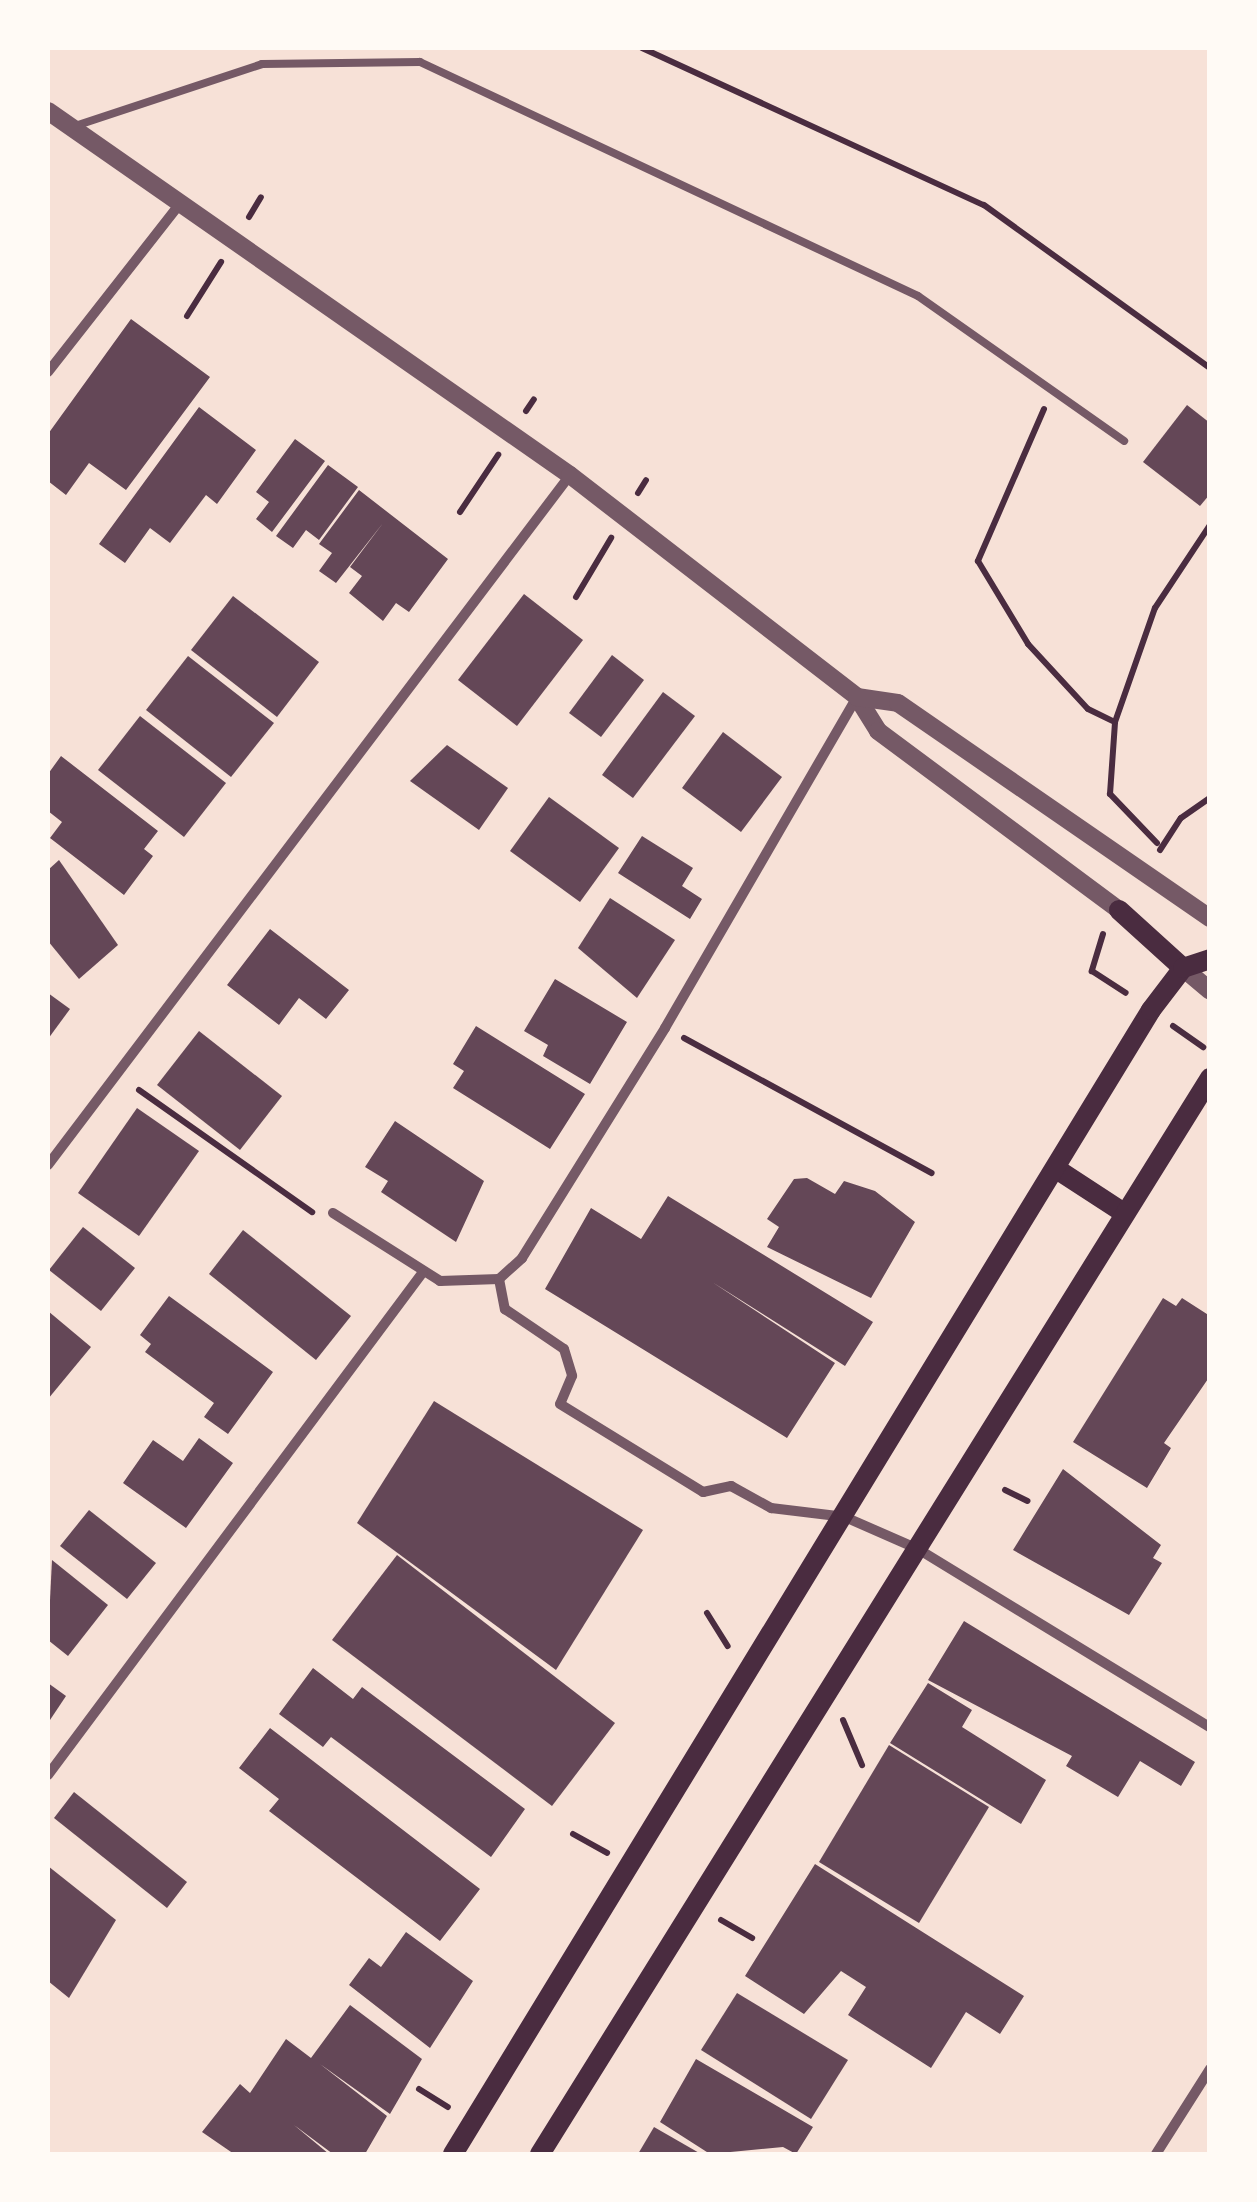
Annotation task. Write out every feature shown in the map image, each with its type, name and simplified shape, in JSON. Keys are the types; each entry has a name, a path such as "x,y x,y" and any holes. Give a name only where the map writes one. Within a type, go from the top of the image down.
{"main road":[{"path":"1113,917 1183,968"},
{"path":"453,2154 1183,968 1210,958"},
{"path":"540,2154 1210,1078"},
{"path":"1058,1170 1124,1213"}],"street":[{"path":"48,111 570,476 857,696 878,731 1113,917"},
{"path":"48,372 178,205"},
{"path":"48,1164 570,476"},
{"path":"857,696 898,704 1210,918"},
{"path":"333,1213 440,1282 499,1279 522,1258 666,1028 857,696"},
{"path":"1183,968 1210,991"},
{"path":"48,1776 422,1272"},
{"path":"499,1279 505,1309 564,1349 572,1376 560,1404 704,1492 732,1486 771,1508 845,1517 918,1549 1210,1728"},
{"path":"1156,2154 1210,2069"}],"lane":[{"path":"71,128 262,64 420,62 918,296 1124,440"}],"path":[{"path":"642,48 984,206 1210,368"},
{"path":"1053,390 978,562 1028,644 1088,709 1114,722"},
{"path":"1210,526 1156,608 1114,722 1110,794 1159,852 1210,798"},
{"path":"1113,917 1092,971 1126,993"},
{"path":"1172,1026 1203,1047"},
{"path":"666,1028 932,1173"},
{"path":"138,1090 306,1212 333,1213"},
{"path":"1006,1490 1028,1501"},
{"path":"707,1613 729,1647 764,1650"},
{"path":"831,1689 862,1765"},
{"path":"573,1834 632,1868"},
{"path":"696,1905 752,1938"}],"building":[{"path":"131,319 210,377 126,490 89,463 66,495 48,481 48,434"},
{"path":"1187,405 1210,423 1210,494 1200,506 1143,462"},
{"path":"199,407 256,450 217,504 206,495 170,543 150,528 125,563 99,544"},
{"path":"295,439 325,461 272,532 256,519 269,502 256,492"},
{"path":"328,465 358,487 319,540 306,530 293,548 276,536"},
{"path":"359,490 448,559 409,612 396,603 383,621 349,593 362,576 350,567 383,523 336,583 319,571 332,553 319,544"},
{"path":"524,594 583,640 517,726 458,680"},
{"path":"233,596 319,662 277,717 191,650"},
{"path":"612,655 644,680 601,737 569,713"},
{"path":"188,656 274,723 231,777 146,710"},
{"path":"663,692 695,716 633,798 602,775"},
{"path":"140,716 226,783 184,837 98,770"},
{"path":"723,732 782,777 741,832 682,788"},
{"path":"447,745 508,788 479,830 410,781"},
{"path":"61,756 158,831 144,849 153,856 124,895 50,838 62,822 48,811 48,774"},
{"path":"549,797 619,848 580,902 510,851"},
{"path":"642,836 693,868 682,886 702,899 690,919 618,873"},
{"path":"59,860 118,945 79,979 48,941 48,870"},
{"path":"610,898 675,940 637,998 578,948"},
{"path":"270,929 349,990 326,1019 299,998 279,1025 227,985"},
{"path":"555,979 627,1022 590,1084 543,1056 548,1045 524,1031"},
{"path":"48,993 70,1009 48,1039"},
{"path":"476,1026 585,1094 550,1149 453,1088 464,1071 453,1064"},
{"path":"199,1031 282,1096 240,1150 157,1085"},
{"path":"137,1108 199,1151 139,1236 78,1193"},
{"path":"395,1121 484,1181 456,1242 381,1192 388,1181 365,1167"},
{"path":"807,1178 835,1194 844,1181 875,1191 915,1222 871,1298 767,1247 779,1227 767,1219 794,1179"},
{"path":"668,1196 873,1322 845,1366 712,1282 835,1363 787,1438 545,1289 591,1208 641,1239"},
{"path":"83,1227 135,1268 101,1311 49,1270"},
{"path":"243,1230 351,1316 316,1360 209,1274"},
{"path":"169,1296 273,1372 228,1434 204,1417 214,1403 145,1352 151,1344 140,1335"},
{"path":"1163,1298 1176,1306 1182,1298 1210,1316 1210,1376 1164,1443 1171,1448 1147,1488 1073,1442"},
{"path":"48,1311 91,1347 48,1399"},
{"path":"434,1401 643,1530 556,1670 357,1523"},
{"path":"199,1438 233,1463 186,1528 123,1483 153,1440 183,1461"},
{"path":"1063,1469 1161,1545 1153,1558 1162,1563 1129,1615 1013,1550"},
{"path":"89,1510 156,1563 127,1599 60,1546"},
{"path":"397,1555 615,1723 552,1806 332,1640"},
{"path":"52,1560 108,1605 68,1656 48,1640"},
{"path":"964,1621 1195,1762 1181,1786 1140,1761 1118,1797 1066,1766 1072,1756 928,1680"},
{"path":"313,1668 353,1699 362,1687 525,1809 491,1857 331,1737 323,1747 279,1714"},
{"path":"48,1683 66,1696 48,1723"},
{"path":"928,1683 972,1710 962,1727 1046,1780 1021,1824 890,1743"},
{"path":"270,1728 480,1889 440,1941 269,1811 279,1799 239,1768"},
{"path":"889,1745 989,1807 919,1923 819,1862"},
{"path":"74,1792 187,1882 167,1908 54,1818"},
{"path":"815,1864 1024,1996 1000,2034 966,2012 931,2068 848,2015 866,1987 841,1971 804,2014 745,1976"},
{"path":"48,1866 116,1920 69,1998 48,1981"},
{"path":"406,1932 473,1981 430,2048 349,1985 369,1958 381,1967"},
{"path":"737,1993 848,2060 811,2119 701,2050"},
{"path":"350,2005 422,2059 390,2114 320,2064 387,2116 365,2154 333,2154 294,2125 329,2154 234,2154 202,2132 240,2084 250,2093 286,2039 311,2058"},
{"path":"696,2059 813,2127 796,2154 783,2147 710,2154 660,2122"},
{"path":"654,2127 701,2154 638,2154"}]}
